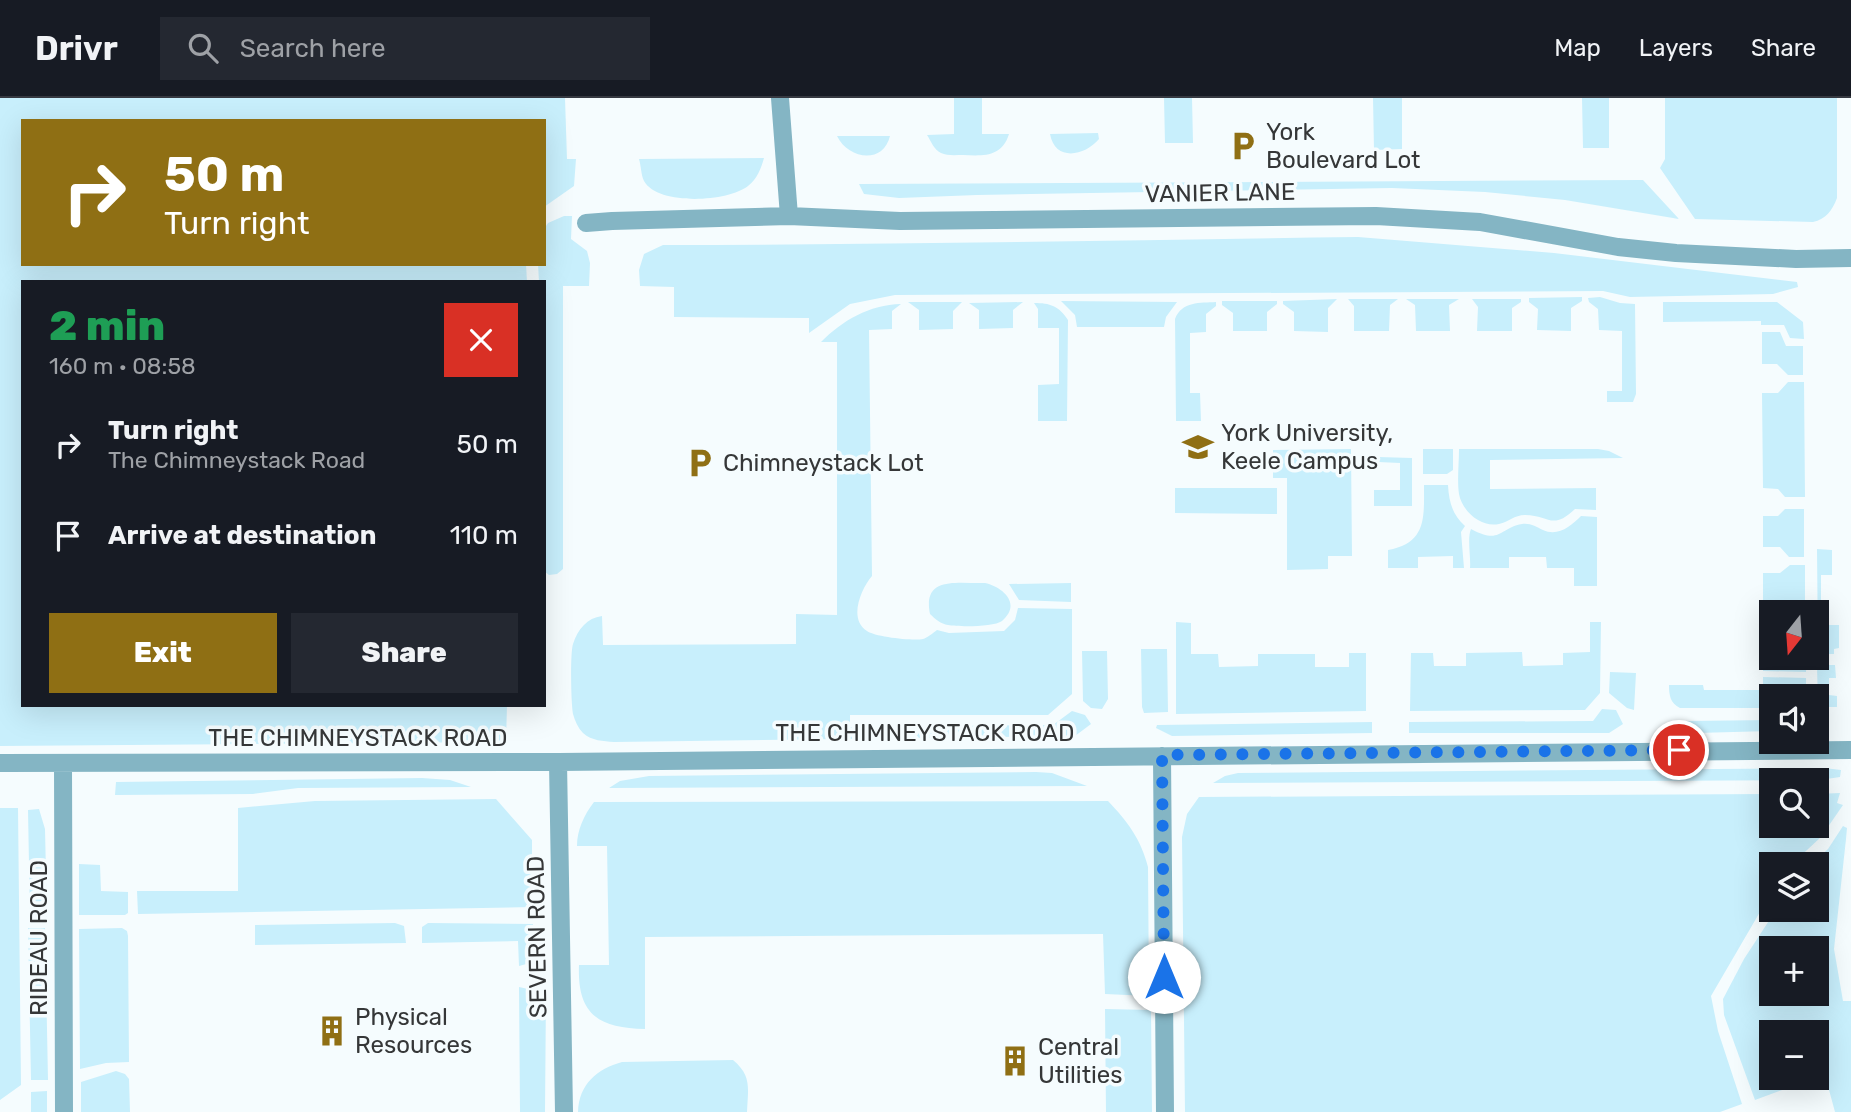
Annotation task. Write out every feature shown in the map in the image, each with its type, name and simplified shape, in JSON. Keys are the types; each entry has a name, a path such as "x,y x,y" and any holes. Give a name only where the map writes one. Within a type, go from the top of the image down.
{"street":[{"path":"780,98 789,216"},
{"name":"VANIER LANE","path":"586,223 789,216 901,221 1376,216 1480,222 1618,247 1676,253 1796,259 1851,258"},
{"name":"THE CHIMNEYSTACK ROAD","path":"0,764 558,762 1851,750"},
{"path":"1162,755 1165,1112"},
{"name":"SEVERN ROAD","path":"558,762 564,1112"},
{"name":"RIDEAU ROAD","path":"64,763 64,1112"}],"shaded area":[{"path":"0,98 565,98 567,159 576,159 574,186 546,206 546,119 21,119 21,266 526,266 527,280 21,280 21,707 507,707 506,742 0,746"},
{"path":"954,98 982,98 982,134 1009,134 1002,147 991,154 978,155 949,155 936,150 927,135 954,134"},
{"path":"1164,98 1192,98 1193,143 1165,143"},
{"path":"1373,98 1402,98 1402,149 1374,150"},
{"path":"1582,98 1609,98 1609,148 1583,148"},
{"path":"1665,98 1837,98 1837,198 1831,211 1822,219 1813,222 1695,219 1660,168 1665,159"},
{"path":"1098,133 1099,139 1093,145 1071,153 1058,149 1050,134"},
{"path":"837,136 890,136 880,151 865,155 849,150"},
{"path":"764,158 758,174 748,186 725,195 694,199 663,195 652,189 644,181 639,159"},
{"path":"1643,180 1679,219 1565,200 1485,192 1392,188 899,198 864,194 859,184"},
{"path":"564,216 572,216 571,239 587,251 590,263 589,286 563,286 563,569 557,574 549,575 546,573 546,280 539,280 538,266 546,266 548,223"},
{"path":"1358,237 1554,253 1797,282 1798,287 1773,294 1630,297 1603,291 895,295 850,304 809,333 809,318 674,317 674,287 640,286 639,270 644,254 663,245"},
{"path":"1582,297 1582,301 1571,308 1571,331 1537,330 1538,309 1529,302 1529,298"},
{"path":"1600,297 1635,304 1636,394 1633,402 1607,402 1607,391 1622,391 1622,331 1599,330 1598,309 1588,298"},
{"path":"1337,299 1328,308 1328,332 1294,331 1294,312 1283,304 1283,301"},
{"path":"1348,299 1398,299 1390,305 1389,331 1354,331 1354,306"},
{"path":"1406,299 1459,299 1449,305 1450,331 1416,331 1415,305"},
{"path":"1472,299 1521,299 1521,302 1512,308 1512,331 1477,331 1478,307"},
{"path":"1061,301 1177,302 1166,317 1164,327 1077,327 1075,315"},
{"path":"1222,301 1277,301 1277,304 1267,312 1267,331 1233,331 1233,313 1222,305"},
{"path":"908,302 962,302 953,311 953,329 919,330 919,310"},
{"path":"1023,302 1013,310 1013,328 979,329 979,310 969,303"},
{"path":"1216,302 1216,306 1206,314 1206,332 1190,333 1190,393 1200,393 1201,421 1176,421 1175,319 1187,306"},
{"path":"1663,302 1777,302 1803,322 1804,339 1790,338 1784,325 1761,325 1761,321 1663,322"},
{"path":"1034,303 1054,306 1068,320 1067,421 1038,421 1038,385 1059,384 1059,328 1038,328 1038,309"},
{"path":"901,304 892,311 892,329 869,330 872,576 858,604 861,626 878,635 923,639 937,630 949,633 1004,631 1015,620 1018,608 1072,609 1072,694 1048,715 850,715 850,727 1053,725 1072,711 1085,715 1091,724 1075,736 614,742 586,736 578,727 573,714 571,658 578,634 592,619 602,616 603,645 796,644 796,614 837,615 837,342 821,342 857,315 878,307"},
{"path":"1762,332 1780,332 1786,346 1803,346 1803,375 1788,375 1777,364 1762,364"},
{"path":"1788,382 1804,382 1805,497 1785,497 1778,489 1763,488 1762,393 1778,393"},
{"path":"1351,449 1352,556 1328,556 1328,569 1287,570 1287,478 1273,478 1273,450"},
{"path":"1423,449 1453,449 1453,470 1447,474 1423,474"},
{"path":"1459,449 1598,449 1623,458 1490,460 1490,489 1596,488 1596,510 1575,509 1555,521 1521,515 1492,525 1473,517 1461,500 1458,483"},
{"path":"1378,457 1412,458 1412,506 1374,506 1374,490 1400,490 1400,463 1378,462"},
{"path":"1424,485 1448,485 1452,507 1465,526 1461,532 1464,568 1453,568 1453,556 1418,557 1418,568 1388,568 1388,550 1401,547 1410,541 1421,527"},
{"path":"1175,488 1277,488 1277,514 1175,513"},
{"path":"1785,509 1804,509 1804,557 1789,557 1780,547 1763,547 1763,516 1778,516"},
{"path":"1581,516 1597,517 1597,586 1574,586 1574,568 1547,568 1546,557 1509,557 1509,568 1470,568 1471,529 1494,536 1514,526 1525,524 1554,532 1569,527"},
{"path":"1817,549 1832,550 1832,575 1821,575 1821,600 1817,600"},
{"path":"1790,565 1805,565 1805,600 1763,600 1763,573 1780,573"},
{"path":"954,583 985,583 998,588 1008,597 1010,608 1002,621 984,625 953,626 930,614 929,602 937,587"},
{"path":"1071,583 1071,602 1019,600 1009,584"},
{"path":"1176,622 1191,623 1191,654 1218,654 1219,667 1258,666 1258,654 1315,654 1315,667 1349,667 1349,653 1366,653 1366,711 1176,714"},
{"path":"1590,622 1601,622 1600,693 1585,710 1410,711 1411,653 1433,653 1434,666 1466,666 1466,653 1522,652 1523,666 1563,665 1563,653 1590,652"},
{"path":"1829,625 1839,625 1839,648 1834,649 1834,654 1829,654"},
{"path":"1141,649 1167,649 1168,712 1144,713"},
{"path":"1082,651 1107,651 1108,699 1102,709 1091,708 1083,701"},
{"path":"1829,665 1835,665 1836,678 1829,678 1829,684 1817,684 1817,670 1829,670"},
{"path":"1806,670 1806,672 1763,671"},
{"path":"1610,672 1636,673 1634,710 1627,708 1609,693"},
{"path":"1763,677 1806,678 1806,684 1763,684"},
{"path":"1669,685 1703,685 1704,690 1759,690 1759,708 1680,708 1672,701"},
{"path":"1829,695 1837,696 1837,707 1829,707"},
{"path":"1602,709 1616,710 1623,724 1609,733 1409,733 1409,722 1593,721"},
{"path":"1759,720 1759,731 1696,733 1684,723"},
{"path":"1372,722 1372,733 1172,736 1156,728 1157,725"},
{"path":"1759,769 1759,780 1213,783 1238,773"},
{"path":"1829,769 1841,770 1840,777 1829,779"},
{"path":"1052,773 1087,786 609,788 620,781 649,776"},
{"path":"422,778 450,780 471,787 298,788 253,794 115,795 116,782"},
{"path":"1829,793 1840,793 1837,803 1843,805 1829,825"},
{"path":"1759,794 1759,838 1820,838 1805,852 1759,852 1759,914 1711,996 1718,1031 1742,1104 1720,1112 1185,1112 1182,837 1187,814 1199,797"},
{"path":"496,799 532,840 532,907 138,914 137,891 238,891 238,808 315,801"},
{"path":"1108,801 1132,831 1148,867 1149,996 1105,994 1103,934 645,937 645,1029 615,1026 603,1021 587,1007 582,996 579,965 609,965 607,846 577,846 582,823 594,802"},
{"path":"0,808 18,808 21,1085 0,1100"},
{"path":"39,809 45,829 47,918 30,918 28,810"},
{"path":"1843,826 1847,828 1834,949 1843,1001 1851,1001 1851,1112 1835,1112 1829,1090 1829,1020 1759,1020 1759,1090 1782,1090 1755,1100 1724,1015 1723,999 1759,936 1759,1006 1829,1006 1829,936 1759,936 1768,922 1829,922 1829,852 1825,852"},
{"path":"79,864 100,865 101,891 128,892 128,913 79,915"},
{"path":"395,923 404,926 406,943 255,945 255,925"},
{"path":"428,923 533,924 530,963 519,966 518,941 422,943 422,927"},
{"path":"28,928 45,928 48,1080 31,1080"},
{"path":"122,928 127,931 128,936 129,1062 106,1063 80,1069 79,929"},
{"path":"519,987 546,993 545,1112 520,1112"},
{"path":"1105,1009 1151,1010 1152,1112 1106,1112"},
{"path":"733,1060 746,1077 747,1112 578,1112 582,1093 591,1079 613,1065 622,1062"},
{"path":"116,1071 125,1074 129,1079 130,1112 81,1112 81,1082"},
{"path":"47,1091 47,1112 31,1112 31,1092"}],"place":[{"name":"York Boulevard Lot","path":"1243,146"},
{"name":"York University, Keele Campus","path":"1198,447"},
{"name":"Chimneystack Lot","path":"700,463"},
{"name":"Physical Resources","path":"332,1031"},
{"name":"Central Utilities","path":"1015,1061"}],"route":[{"path":"1164,977 1162,755 1679,750"}]}
